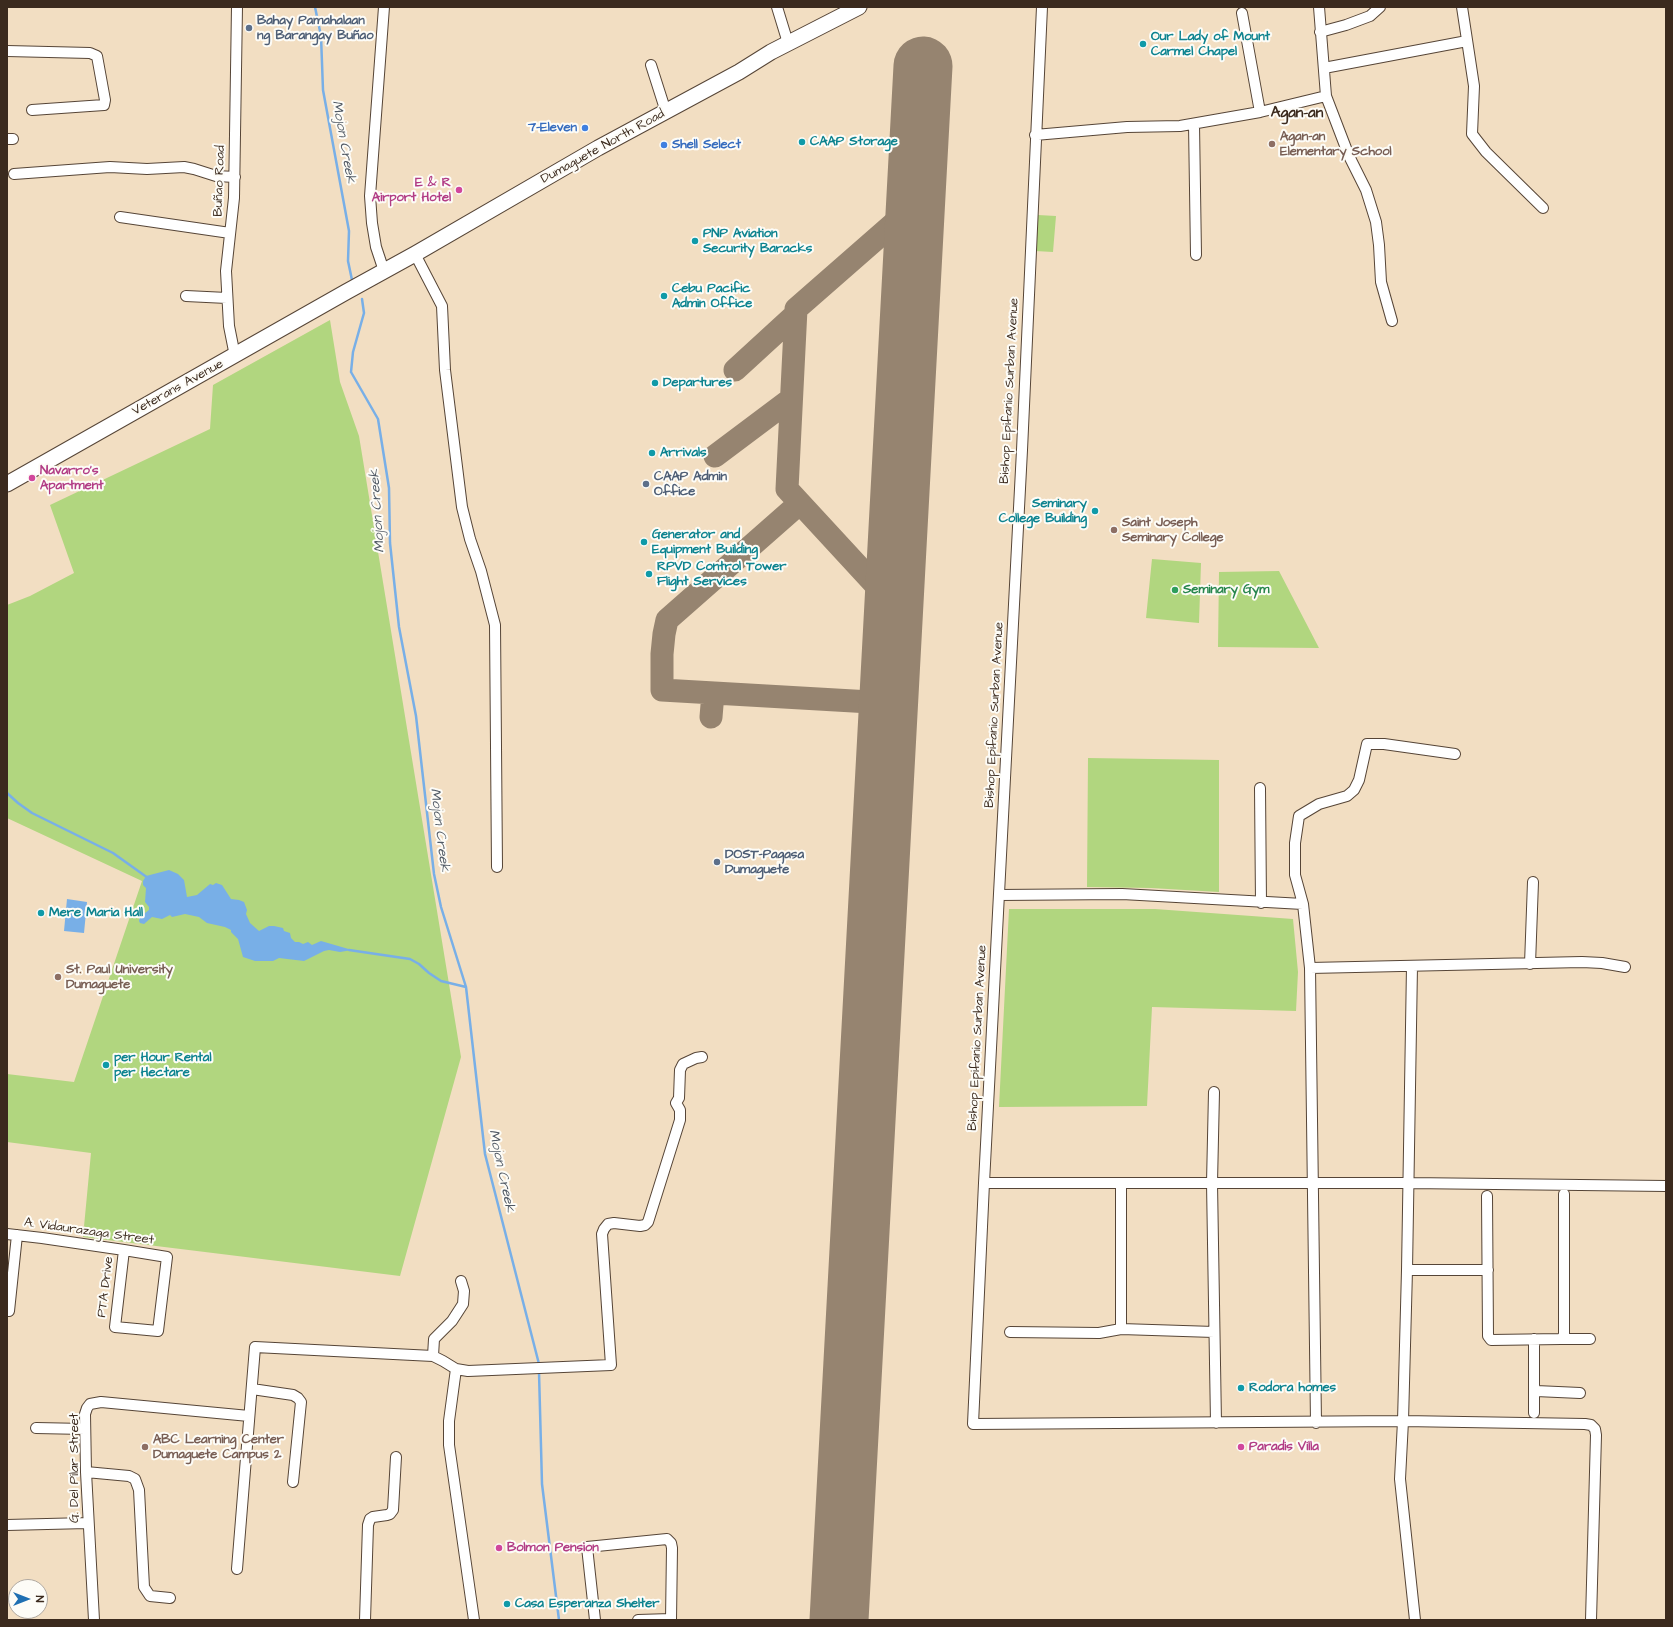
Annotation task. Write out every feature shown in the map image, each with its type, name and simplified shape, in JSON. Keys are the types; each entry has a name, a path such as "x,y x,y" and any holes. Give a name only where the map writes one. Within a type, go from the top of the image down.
{"highway":[{"name":"Dumaguete North Road","path":"348,290 415,254 594,151 788,43 859,7"},
{"name":"Veterans Avenue","path":"7,484 235,356 348,290"}],"street":[{"name":"Buñao Road","path":"235,356 229,326 226,271 235,177 237,7"},
{"path":"384,7 370,196 376,246 384,271"},
{"path":"777,7 788,43"},
{"name":"Bishop Epifanio Surban Avenue","path":"1042,7 1022,450 973,1424 1216,1423"},
{"path":"1319,7 1326,96 1349,156 1366,190 1376,222 1380,245 1381,282 1392,321"},
{"path":"1320,32 1346,25 1370,16 1380,7"},
{"path":"1462,7 1474,86 1472,134 1486,152 1543,208"},
{"path":"1242,13 1260,112"},
{"path":"1324,68 1467,41"},
{"path":"7,51 90,53 97,56 105,100 104,105 32,110"},
{"path":"651,65 666,112"},
{"path":"1036,135 1127,127 1180,126 1260,112 1326,96"},
{"path":"1194,124 1196,255"},
{"path":"14,174 110,167 147,169 184,167 194,168 216,176 235,177"},
{"path":"120,218 230,233"},
{"path":"415,254 442,306 445,370 462,507 495,625 496,867"},
{"path":"186,296 228,298"},
{"path":"1316,1423 1310,968 1302,904 1295,875 1295,842 1300,816 1319,804 1347,796 1354,790 1359,780 1366,744 1384,744 1455,754"},
{"path":"1260,788 1261,902"},
{"path":"1530,964 1533,882"},
{"path":"999,896 1122,894 1302,904"},
{"path":"1310,968 1582,962 1602,963 1626,967"},
{"path":"1412,966 1407,1270 1400,1479 1415,1620"},
{"path":"237,1569 255,1347 433,1356 443,1360 456,1369 468,1371 611,1365 602,1234 608,1224 614,1223 640,1226 645,1225 648,1222 680,1120 680,1110 676,1103 679,1098 680,1070 683,1064 702,1057"},
{"path":"1214,1092 1212,1183 1216,1423 1403,1421 1591,1425 1595,1429 1596,1435 1591,1620"},
{"path":"1120,1329 1121,1183"},
{"path":"984,1184 1409,1183 1666,1186"},
{"path":"1561,1339 1564,1335 1564,1194"},
{"path":"1487,1196 1488,1336 1491,1340 1590,1339"},
{"path":"9,1311 12,1234"},
{"name":"A. Vidaurazaga Street","path":"12,1234 167,1257 158,1331 114,1327"},
{"name":"PTA Drive","path":"114,1327 124,1250"},
{"path":"1407,1270 1488,1270"},
{"path":"433,1356 434,1339 452,1321 463,1304 464,1291 461,1281"},
{"path":"1010,1332 1099,1334 1120,1329 1214,1332"},
{"path":"1534,1339 1534,1414"},
{"path":"456,1369 449,1421 449,1445 474,1620"},
{"path":"1534,1386 1536,1391 1539,1392 1580,1393"},
{"path":"252,1389 293,1395 301,1402 293,1482"},
{"name":"G. Del Pilar Street","path":"94,1620 87,1523 85,1428 87,1408 90,1404 95,1402 249,1416"},
{"path":"36,1428 85,1428"},
{"path":"365,1620 368,1525 370,1519 373,1517 390,1514 393,1510 396,1457"},
{"path":"86,1472 132,1477 135,1479 139,1490 144,1587 150,1596 170,1598"},
{"path":"7,1525 87,1523"},
{"path":"595,1620 587,1547 667,1539 671,1543 672,1548 671,1620 638,1620"}],"green space":[{"path":"1038,215 1056,216 1053,252 1035,251"},
{"path":"330,320 340,382 359,436 461,1057 400,1276 83,1237 91,1153 7,1142 7,1074 74,1082 142,881 7,818 7,605 30,596 74,573 50,505 210,429 213,385"},
{"name":"Seminary Gym","path":"1152,559 1201,563 1199,623 1146,618"},
{"path":"1279,571 1319,648 1218,647 1219,572"},
{"path":"1088,758 1219,760 1219,892 1151,888 1087,887"},
{"path":"1009,909 1155,909 1293,919 1298,972 1296,1011 1152,1007 1147,1106 999,1107"}],"water":[{"path":"169,870 178,874 184,880 187,897 197,895 210,884 213,885 216,883 222,885 231,899 244,902 247,910 246,914 250,923 259,931 269,926 274,926 283,928 284,931 290,933 291,938 295,942 303,944 308,942 312,945 321,941 352,950 340,952 329,950 324,951 304,961 279,958 273,961 255,961 243,957 238,939 231,932 231,930 207,923 199,917 185,914 172,917 170,915 162,919 152,917 144,924 140,923 140,917 149,910 149,907 145,902 146,888 143,885 143,881 146,876"},
{"path":"67,899 87,902 84,933 64,931"}],"waterway":[{"name":"Mojon Creek","path":"315,7 321,36 323,90 349,231 348,261 352,280"},
{"name":"Mojon Creek","path":"362,299 364,313 353,352 351,372 378,419 389,488 390,543 399,627 416,716 434,874 441,907 466,987 485,1154 539,1364"},
{"path":"7,793 32,813 113,853 148,878"},
{"path":"349,950 410,959 441,981 466,987"},
{"name":"Mojon Creek","path":"539,1372 542,1484 559,1620"}],"taxiway":[{"path":"894,605 787,489 796,309 916,204"},
{"path":"735,370 795,315"},
{"path":"715,456 791,399"},
{"path":"800,503 667,620 662,654 662,690 888,703"},
{"path":"711,717 713,693"}],"runway":[{"path":"839,1620 923,66"}],"place":[{"name":"Bahay Pamahalaan ng Barangay Buñao","path":"249,28"},
{"name":"Our Lady of Mount Carmel Chapel","path":"1143,44"},
{"name":"7-Eleven","path":"585,128"},
{"name":"CAAP Storage","path":"802,142"},
{"name":"Agan-an Elementary School","path":"1272,144"},
{"name":"Shell Select","path":"664,145"},
{"name":"E & R Airport Hotel","path":"459,190"},
{"name":"PNP Aviation Security Baracks","path":"695,241"},
{"name":"Cebu Pacific Admin Office","path":"664,296"},
{"name":"Departures","path":"655,383"},
{"name":"Arrivals","path":"652,453"},
{"name":"Navarro's Apartment","path":"32,478"},
{"name":"CAAP Admin Office","path":"646,484"},
{"name":"Seminary College Building","path":"1095,511"},
{"name":"Saint Joseph Seminary College","path":"1114,530"},
{"name":"Generator and Equipment Building","path":"644,542"},
{"name":"RPVD Control Tower Flight Services","path":"649,574"},
{"name":"Seminary Gym","path":"1175,590"},
{"name":"DOST-Pagasa Dumaguete","path":"717,862"},
{"name":"Mere Maria Hall","path":"41,913"},
{"name":"St. Paul University Dumaguete","path":"58,977"},
{"name":"per Hour Rental per Hectare","path":"106,1065"},
{"name":"Rodora homes","path":"1241,1388"},
{"name":"ABC Learning Center Dumaguete Campus 2","path":"145,1447"},
{"name":"Paradis Villa","path":"1241,1447"},
{"name":"Bolmon Pension","path":"499,1548"},
{"name":"Casa Esperanza Shelter","path":"507,1604"}],"district":[{"name":"Agan-an","path":"1297,114"}]}
